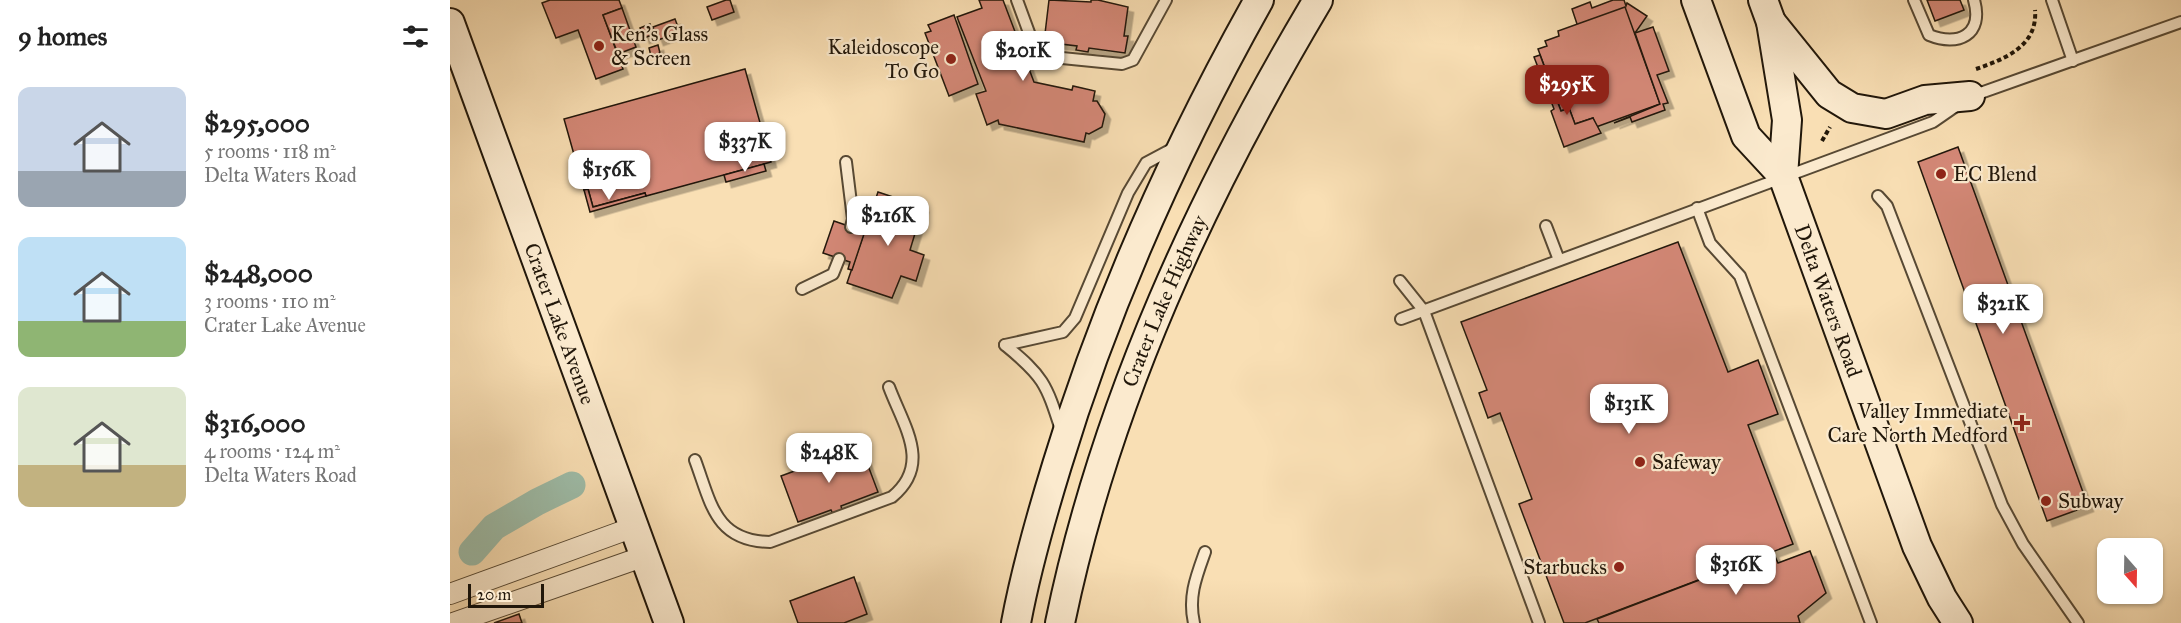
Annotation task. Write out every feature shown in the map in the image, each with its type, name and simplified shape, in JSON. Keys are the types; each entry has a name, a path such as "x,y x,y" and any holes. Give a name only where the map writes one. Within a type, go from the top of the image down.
{"street":[{"path":"1016,623 1041,520 1092,355 1134,253 1184,142 1259,0"},
{"name":"Crater Lake Highway","path":"1060,623 1091,497 1130,379 1174,271 1226,163 1318,0"},
{"name":"Delta Waters Road","path":"1696,0 1746,136 1783,176 1917,546 1942,598 1958,623"},
{"path":"1767,11 1829,94 1852,108 1886,114 1925,100 1970,96"},
{"name":"Delta Waters Road","path":"1767,11 1787,120 1783,176"},
{"name":"Crater Lake Avenue","path":"450,23 669,623"},
{"path":"450,594 634,527"},
{"path":"453,623 645,556"}],"lane":[{"path":"1017,0 1035,49 1042,56 1122,64 1133,60 1166,0"},
{"path":"1914,0 1929,35 1944,41 1959,40 1973,29 1977,19 1974,0"},
{"path":"2052,0 2073,61"},
{"path":"1401,319 1934,122 1970,96 2181,22"},
{"path":"1065,440 1048,389 1035,370 1005,345 1063,332 1075,318 1128,193 1146,163 1184,142"},
{"path":"846,162 854,219 851,227"},
{"path":"1878,196 1887,206 2002,505 2023,544 2078,623"},
{"path":"1697,208 1710,243 1740,276 1871,623"},
{"path":"1546,226 1559,260"},
{"path":"802,289 833,274 839,259"},
{"path":"1400,281 1424,311 1539,623"},
{"path":"695,460 718,520 739,538 753,542 770,542 892,497 906,485 913,469 914,452 889,387"},
{"path":"1194,623 1191,608 1192,589 1205,552"}],"building":[{"name":"Ken's Glass & Screen","path":"550,0 619,0 622,8 603,15 623,69 596,79 578,30 556,38 542,3"},
{"path":"730,0 734,12 712,20 707,7"},
{"path":"979,0 1003,0 1034,82 1072,90 1073,86 1095,91 1093,101 1097,101 1105,114 1102,127 1089,134 1086,133 1084,142 999,124 998,120 987,125 976,94 986,91 957,17 982,8"},
{"path":"1049,0 1091,2 1091,0 1098,0 1128,7 1124,36 1128,36 1125,53 1089,48 1088,52 1076,50 1077,46 1044,42"},
{"path":"1613,0 1624,0 1626,6 1627,3 1647,16 1635,33 1615,20 1620,14 1579,30 1572,9 1590,2 1592,8"},
{"path":"1927,0 1960,0 1964,10 1935,21"},
{"path":"1625,7 1660,104 1596,127 1593,118 1575,124 1569,108 1561,111 1538,49 1547,46 1545,41 1559,36 1558,31"},
{"path":"622,8 636,47 618,54 603,15"},
{"name":"Kaleidoscope To Go","path":"954,15 978,84 949,96 925,33 931,31 928,25"},
{"path":"675,19 680,32 658,40 653,27"},
{"path":"650,24 654,34 644,38 640,28"},
{"path":"1653,27 1669,71 1657,75 1668,103 1663,104 1665,110 1632,122 1630,117 1614,123 1660,104 1635,33"},
{"path":"658,45 660,53 651,56 649,48"},
{"path":"1540,55 1561,111 1569,108 1575,124 1593,118 1601,133 1564,147 1551,111 1554,109 1534,57"},
{"path":"745,69 771,162 646,196 645,193 593,207 588,189 584,190 564,119"},
{"path":"1958,147 2088,506 2047,521 1918,162"},
{"path":"764,164 766,171 726,182 724,175"},
{"path":"588,189 593,207 645,193 646,196 590,212 584,190"},
{"path":"878,192 923,207 910,250 924,255 916,281 901,276 892,298 847,283"},
{"path":"834,221 860,230 862,224 867,225 852,270 848,269 850,262 823,253"},
{"name":"Safeway","path":"1678,242 1728,372 1758,360 1778,414 1748,425 1793,544 1585,623 1564,623 1519,504 1532,499 1500,413 1488,418 1479,393 1487,390 1461,322"},
{"path":"861,447 878,492 841,506 842,510 833,514 831,510 798,522 781,476 808,466 807,464"},
{"path":"1810,551 1826,593 1798,616 1800,623 1599,623 1597,619 1773,552 1778,563"},
{"path":"854,577 867,614 844,623 798,623 790,601"},
{"path":"519,614 522,623 494,623"}],"waterway":[{"path":"472,552 494,527 572,485"}],"place":[{"name":"Ken's Glass & Screen","path":"599,46"},
{"name":"Kaleidoscope To Go","path":"951,59"},
{"name":"EC Blend","path":"1941,174"},
{"name":"Valley Immediate Care North Medford","path":"2022,423"},
{"name":"Safeway","path":"1640,462"},
{"name":"Subway","path":"2046,501"},
{"name":"Starbucks","path":"1619,567"}]}
